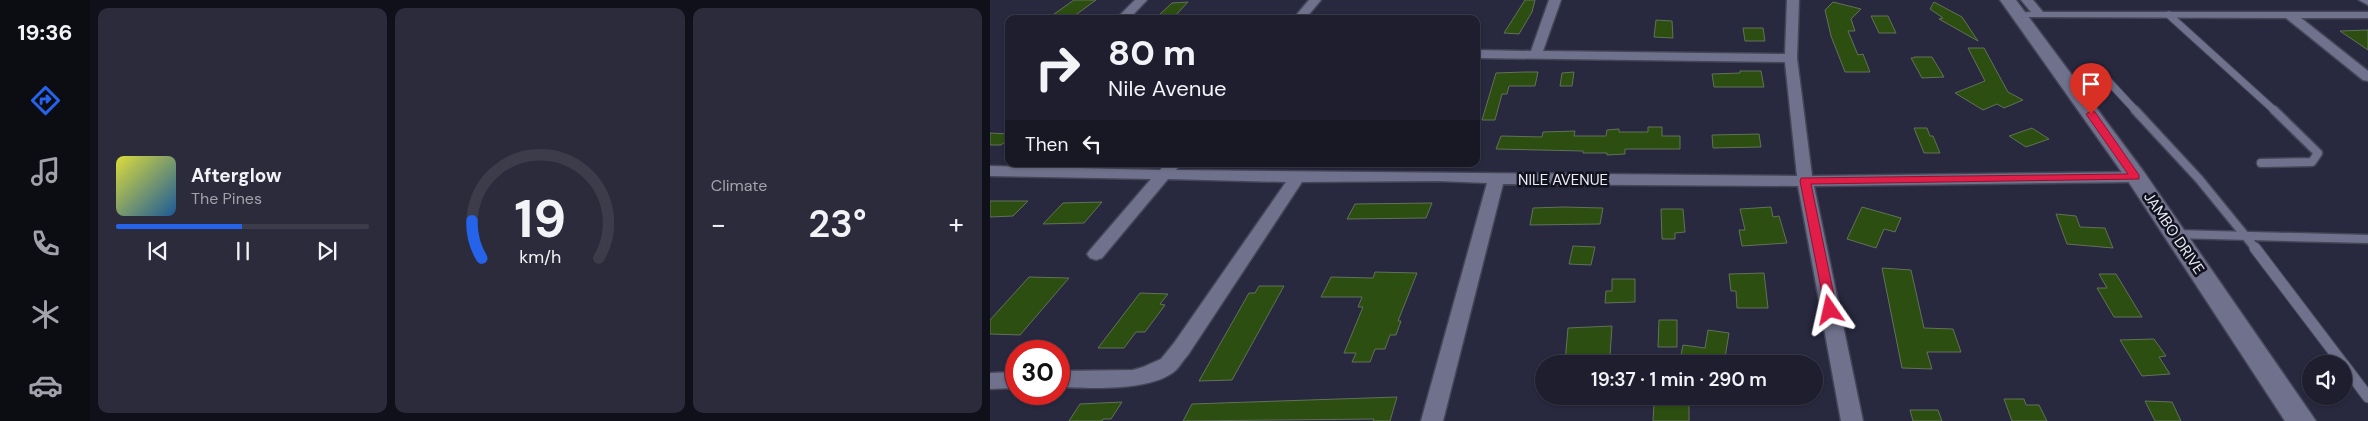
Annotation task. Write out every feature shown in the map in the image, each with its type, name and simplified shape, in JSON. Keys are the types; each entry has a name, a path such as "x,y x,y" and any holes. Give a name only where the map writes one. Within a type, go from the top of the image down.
{"main road":[{"name":"JAMBO DRIVE","path":"2023,7 2069,83 2136,177 2301,421"}],"street":[{"path":"1126,15 1141,0"},
{"path":"1302,15 1315,0"},
{"path":"1536,54 1555,0"},
{"path":"1794,0 1791,58 1805,181 1852,421"},
{"path":"2023,7 2169,15 2368,15"},
{"path":"2289,15 2368,77"},
{"path":"1480,54 1791,58"},
{"path":"1096,254 1170,168"},
{"name":"NILE AVENUE","path":"990,171 1170,168 1297,177 1438,176 1496,179 1805,181 2136,177"},
{"path":"1070,380 1132,378 1168,365 1181,349 1297,177"},
{"path":"1432,421 1496,179"},
{"path":"990,381 1005,380"}],"lane":[{"path":"2169,15 2309,142 2318,153 2312,162 2261,163"},
{"path":"2099,71 2199,180 2246,236 2336,355"},
{"path":"2069,83 2109,83"},
{"path":"2175,234 2368,239"},
{"path":"2352,376 2368,397"}],"building":[{"path":"1074,0 1096,0 1075,15 1053,15"},
{"path":"1525,0 1535,0 1532,12 1519,34 1504,33"},
{"path":"1188,2 1176,15 1159,15 1172,3"},
{"path":"1833,2 1861,9 1851,19 1855,31 1848,31 1858,55 1863,54 1870,72 1845,72 1831,36 1825,10"},
{"path":"1934,2 1962,17 1978,41 1939,19 1943,18 1930,9"},
{"path":"1871,16 1888,16 1896,33 1879,33"},
{"path":"1656,20 1672,21 1673,38 1654,37"},
{"path":"1743,28 1763,28 1765,41 1745,41"},
{"path":"2368,30 2368,50 2340,31"},
{"path":"1968,48 1984,48 2008,92 2023,100 2004,108 1997,104 1983,110 1955,93 1985,81"},
{"path":"1932,57 1944,77 1922,78 1911,58"},
{"path":"1740,71 1761,71 1764,87 1714,87 1712,74 1740,73"},
{"path":"1538,72 1535,86 1509,86 1507,94 1502,94 1495,120 1482,120 1496,73"},
{"path":"1574,72 1572,86 1560,86 1562,73"},
{"path":"1648,127 1662,127 1662,136 1680,136 1680,149 1625,149 1625,154 1607,155 1607,153 1583,153 1583,151 1496,149 1501,136 1542,137 1543,132 1575,131 1574,136 1606,136 1607,130 1619,129 1619,132 1648,132"},
{"path":"1914,128 1927,128 1930,136 1933,136 1940,153 1924,153"},
{"path":"2032,128 2049,139 2026,147 2009,136"},
{"path":"990,133 1005,134 1005,142 1001,145 990,145"},
{"path":"1759,134 1761,147 1713,148 1712,135"},
{"path":"990,201 1028,201 1013,216 990,217"},
{"path":"1102,202 1084,223 1043,224 1063,203"},
{"path":"1432,203 1426,218 1347,219 1355,204"},
{"path":"1771,207 1773,217 1779,216 1787,243 1742,246 1739,230 1745,230 1740,209"},
{"path":"1862,207 1901,218 1895,232 1884,229 1876,248 1847,239"},
{"path":"1533,208 1603,208 1600,224 1530,225"},
{"path":"1661,209 1683,209 1685,232 1675,233 1675,239 1662,239"},
{"path":"2056,214 2076,216 2080,227 2105,228 2113,248 2067,244"},
{"path":"1573,246 1595,247 1591,265 1569,264"},
{"path":"1882,268 1911,270 1924,328 1953,329 1961,352 1927,352 1932,369 1902,368"},
{"path":"1375,272 1417,273 1398,321 1401,321 1396,335 1390,335 1385,349 1375,349 1370,362 1352,362 1356,353 1344,353 1363,307 1358,307 1362,297 1321,297 1331,277 1373,278"},
{"path":"1764,273 1768,308 1737,308 1736,291 1731,291 1729,274"},
{"path":"2099,274 2116,274 2142,317 2114,317 2097,288 2107,288"},
{"path":"1029,277 1069,278 1020,335 990,334 990,320"},
{"path":"1612,279 1635,279 1635,302 1605,303 1606,291 1612,291"},
{"path":"1259,286 1284,286 1232,380 1199,381 1249,293 1255,293"},
{"path":"1140,293 1168,294 1160,304 1165,305 1145,332 1136,332 1124,348 1098,348"},
{"path":"1659,320 1677,320 1677,347 1658,347"},
{"path":"1612,326 1610,355 1566,355 1568,328"},
{"path":"1708,330 1729,333 1725,355 1681,355 1683,345 1705,348"},
{"path":"2154,339 2166,356 2159,357 2170,374 2142,376 2120,340"},
{"path":"1397,397 1390,421 1373,421 1374,419 1183,421 1192,404"},
{"path":"2004,399 2024,399 2026,405 2039,405 2047,421 2012,421"},
{"path":"2145,401 2172,402 2181,421 2155,421"},
{"path":"1122,402 1111,419 1103,419 1102,421 1069,421 1080,404"},
{"path":"1654,405 1689,405 1689,421 1653,421"},
{"path":"1910,410 1938,410 1942,421 1913,421"}],"route":[{"path":"1830,310 1805,181 2136,177 2091,114"}]}
